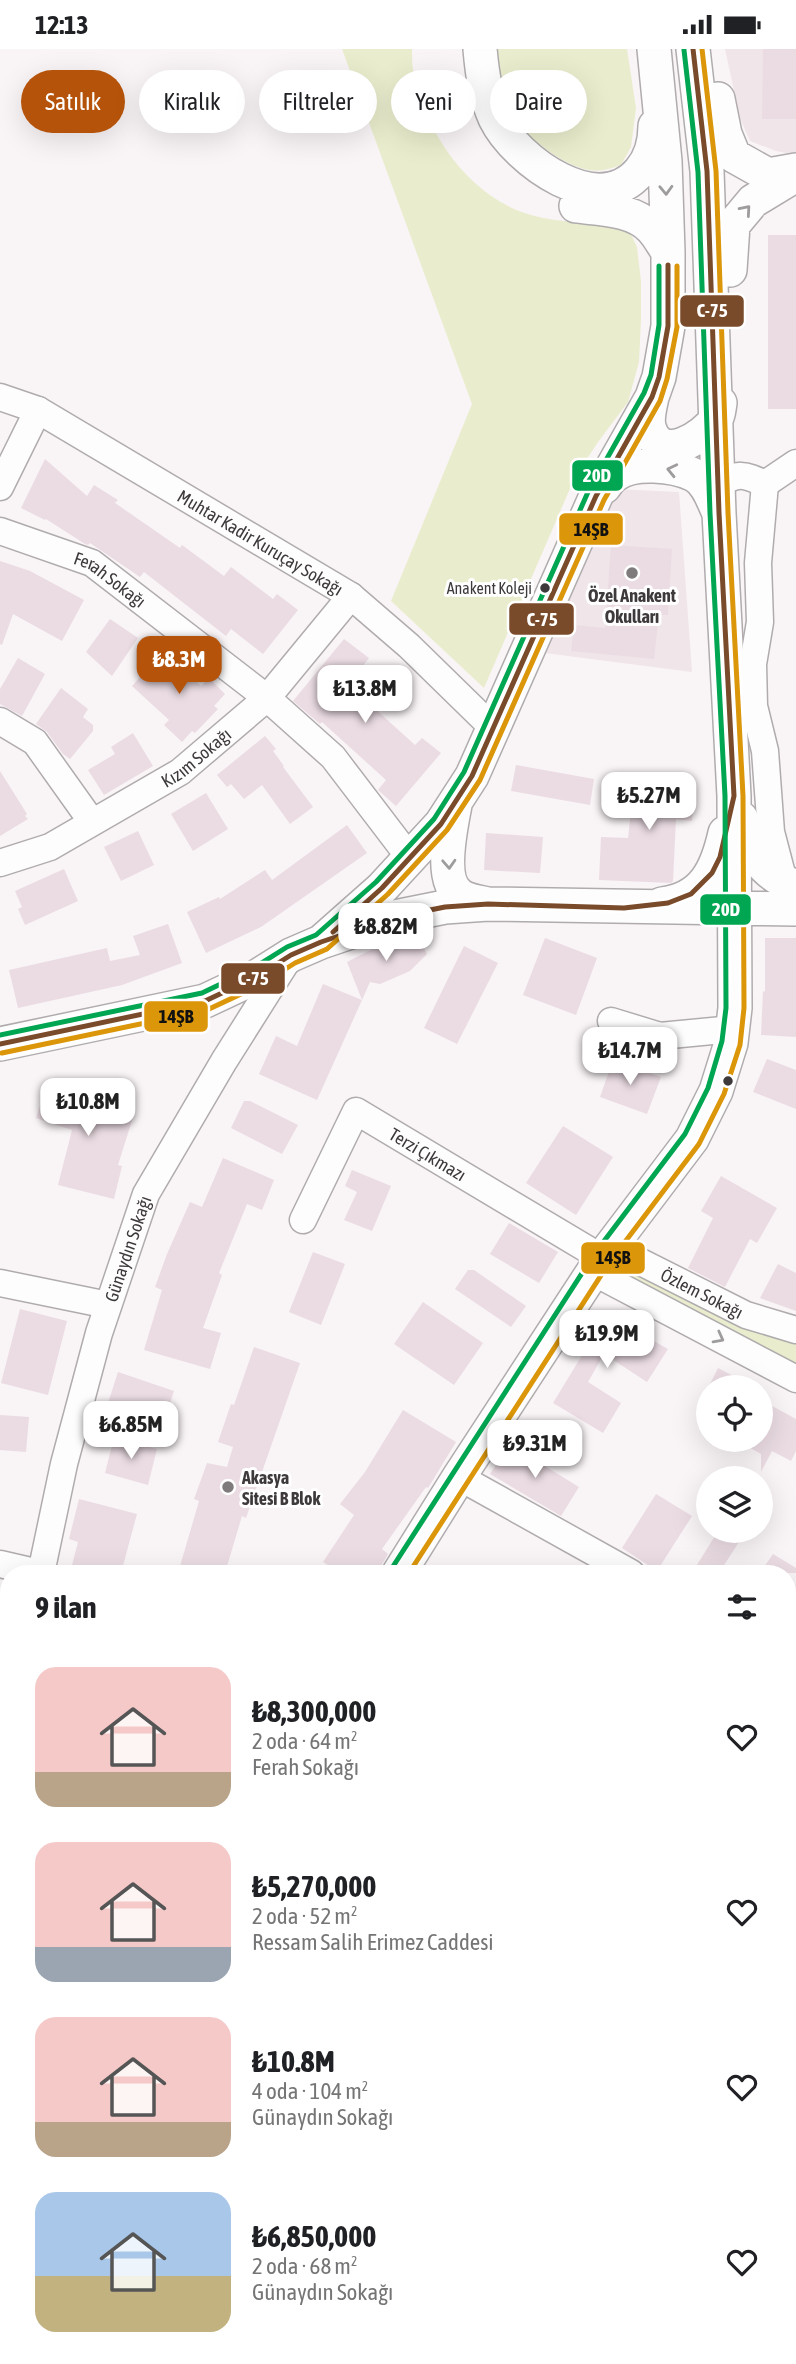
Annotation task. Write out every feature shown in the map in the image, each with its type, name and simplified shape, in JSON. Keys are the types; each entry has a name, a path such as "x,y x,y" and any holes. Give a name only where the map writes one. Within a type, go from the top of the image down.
{"main road":[{"path":"321,942 382,888 441,824 472,776 596,496 652,397 659,377 668,326 665,161 654,49"},
{"path":"404,1565 602,1259 692,1139 716,1091 731,1043 736,1008 734,796 718,499 708,171 693,49"},
{"path":"709,49 725,134 734,156 768,175 796,170"},
{"path":"474,50 496,118 517,148 541,169 573,186 614,190 634,178 648,161 655,140 654,112 658,82"},
{"path":"474,50 463,92 474,125 498,160 533,189 572,205 615,212 641,220 651,228 668,252"},
{"path":"652,397 650,430 658,442 671,447 683,446 717,418 733,347 730,257 733,225 753,201 796,176"},
{"path":"596,496 615,474 640,465 668,468 694,475 718,499"},
{"path":"734,796 756,857 768,871 794,891"},
{"path":"624,908 681,900 704,882 718,862 734,796"},
{"path":"456,800 448,847 448,871 452,886 459,895 488,904"},
{"path":"0,1044 205,1001 256,977 291,955 395,916 445,907 488,904 735,909 794,891"}],"street":[{"name":"Muhtar Kadir Kuruçay Sokağı","path":"0,397 38,410 351,596 409,646 494,729"},
{"path":"0,487 38,410"},
{"path":"765,484 796,463"},
{"path":"718,499 731,476 748,475 765,484"},
{"path":"765,484 758,563 761,622 754,664 754,706 765,751 771,832 782,874 794,891"},
{"name":"Ferah Sokağı","path":"0,531 92,563 267,698 333,758 410,858"},
{"name":"Kızım Sokağı","path":"0,863 50,848 180,772 267,698 351,596"},
{"path":"0,721 35,742 92,822"},
{"name":"Günaydın Sokağı","path":"42,1565 64,1464 108,1305 146,1194 224,1061 291,955"},
{"path":"611,1021 660,1035 733,1029"},
{"name":"Terzi Çıkmazı","path":"303,1220 356,1111 602,1259"},
{"name":"Özlem Sokağı","path":"602,1259 746,1315 796,1331"},
{"name":"Özlem Sokağı","path":"602,1259 796,1379"},
{"path":"0,1283 108,1305"},
{"path":"459,1477 617,1565"}],"shaded area":[{"path":"725,49 796,49 796,155 750,141 740,118"},
{"name":"Özel Anakent Okulları","path":"613,489 679,492 692,672 545,653"}],"green space":[{"path":"342,49 412,49 413,70 391,70 391,133 436,133 463,171 495,199 514,209 542,218 630,232 637,247 641,281 639,362 628,402 575,477 484,688 391,601 472,404 373,133 377,133 377,70 350,70"},
{"path":"493,49 627,49 636,108 631,147 621,165 597,171 576,166 550,152 528,133 587,133 587,70 496,70"},
{"path":"619,1255 796,1339 796,1376 608,1275"}],"building":[{"path":"763,49 796,49 796,119 762,119"},
{"path":"768,235 796,235 796,409 768,409"},
{"path":"45,459 87,496 94,485 118,500 115,503 180,548 182,545 224,576 231,567 273,599 277,594 298,610 263,654 231,629 226,636 144,572 140,577 90,543 85,544 46,519 21,508"},
{"path":"611,545 672,549 668,615 659,615 654,659 571,651 574,625 605,628"},
{"path":"0,561 30,571 84,600 62,641 13,614 2,645 0,644"},
{"path":"110,619 138,638 112,676 86,652"},
{"path":"344,639 369,658 341,694 365,711 371,705 415,745 422,738 441,753 396,806 378,790 386,780 322,722 320,724 293,701"},
{"path":"163,652 201,686 209,678 225,694 214,706 218,709 195,733 192,731 182,742 164,725 169,720 132,686"},
{"path":"18,658 45,674 22,716 0,704 0,689"},
{"path":"61,688 88,709 83,717 93,725 93,731 70,759 47,732 36,724"},
{"path":"133,733 153,766 104,795 88,770 115,754 111,747"},
{"path":"265,736 276,749 273,751 283,767 313,807 290,824 262,785 244,799 231,784 227,787 217,775"},
{"path":"516,765 594,779 590,805 511,791"},
{"path":"0,771 28,819 0,836"},
{"path":"635,775 696,782 692,821 676,819 671,883 599,880 601,837 628,838"},
{"path":"206,793 228,829 193,851 171,814"},
{"path":"347,825 367,853 261,927 206,953 187,912 219,897 220,899 265,870 272,880"},
{"path":"138,831 154,865 121,881 104,847"},
{"path":"486,833 543,837 540,873 484,870"},
{"path":"64,869 78,901 25,925 18,909 22,907 15,891"},
{"path":"168,924 182,963 122,985 18,1008 9,970 107,948 110,961 140,955 133,936"},
{"path":"545,938 597,958 576,1015 523,995"},
{"path":"765,938 796,938 796,1037 761,1035 763,991 765,992"},
{"path":"419,939 427,954 410,971 380,984 370,982 362,1000 347,962 386,942"},
{"path":"464,946 498,963 457,1044 424,1028"},
{"path":"323,984 362,1000 317,1100 259,1074 276,1036 297,1046"},
{"path":"767,1059 796,1070 796,1109 753,1092"},
{"path":"613,1060 661,1077 647,1114 600,1097"},
{"path":"48,1082 135,1111 118,1165 122,1166 114,1199 58,1185 72,1130 36,1118"},
{"path":"244,1101 250,1101 298,1125 282,1154 231,1128"},
{"path":"563,1126 613,1157 576,1215 526,1183"},
{"path":"223,1158 274,1180 262,1210 247,1204 219,1273 222,1275 203,1328 221,1333 210,1369 144,1350 162,1290 155,1287 167,1254 190,1202 202,1207"},
{"path":"352,1170 391,1186 372,1231 344,1220 357,1192 345,1186"},
{"path":"721,1176 777,1208 757,1243 750,1239 725,1287 688,1268 713,1218 701,1211"},
{"path":"509,1223 558,1252 539,1283 490,1254"},
{"path":"313,1252 345,1264 321,1325 289,1312"},
{"path":"778,1264 796,1273 796,1311 760,1298"},
{"path":"468,1270 474,1270 526,1306 511,1327 455,1289"},
{"path":"423,1302 483,1343 454,1385 394,1344"},
{"path":"20,1309 67,1321 48,1395 1,1383"},
{"path":"604,1313 668,1349 647,1382 604,1354 588,1382 621,1403 603,1433 553,1403"},
{"path":"254,1347 300,1363 246,1518 242,1516 227,1565 180,1565 199,1501 194,1499 207,1463 227,1467 233,1447 218,1442 231,1404 234,1405"},
{"path":"718,1368 731,1375 714,1375"},
{"path":"118,1372 174,1391 163,1424 107,1406"},
{"path":"773,1407 796,1419 796,1451 791,1461 773,1452"},
{"path":"403,1410 456,1442 428,1488 426,1487 382,1549 388,1554 382,1565 328,1565 323,1562 354,1515 340,1504 365,1472"},
{"path":"0,1415 29,1417 26,1452 0,1450"},
{"path":"114,1438 157,1449 148,1485 105,1473"},
{"path":"509,1444 579,1487 561,1516 490,1474"},
{"path":"757,1452 771,1452 764,1466 761,1466 761,1454"},
{"path":"656,1494 692,1516 661,1565 648,1565 622,1548"},
{"path":"79,1499 137,1514 123,1565 72,1565 78,1542 69,1539"},
{"path":"711,1543 738,1543 724,1565 697,1565"},
{"path":"773,1554 791,1565 765,1565"}],"transit line":[{"name":"C-75","path":"0,1044 205,1001 256,977 291,955 395,917 445,907 488,904 624,908 668,903 691,894 712,873 720,857 734,796 719,513 707,171 693,49"},
{"name":"14ŞB","path":"414,1565 609,1263 699,1144 724,1094 740,1045 744,1008 743,796 728,513 716,171 702,49"},
{"name":"20D","path":"394,1565 595,1253 685,1134 708,1088 722,1041 726,1008 725,796 710,513 698,172 684,50"},
{"name":"C-75","path":"333,932 382,888 441,824 472,776 596,496 652,397 659,377 668,326 668,265"},
{"name":"20D","path":"0,1035 202,993 252,969 287,947 316,935 376,882 434,819 464,772 588,492 644,393 651,375 659,325 659,266"},
{"name":"14ŞB","path":"2,1053 207,1010 260,985 295,963 327,949 388,894 447,830 480,780 604,500 660,401 677,327 677,266"}],"place":[{"name":"Özel Anakent Okulları","path":"632,573"},
{"name":"Anakent Koleji","path":"545,588"},
{"name":"Akasya Sitesi B Blok","path":"228,1487"}]}
